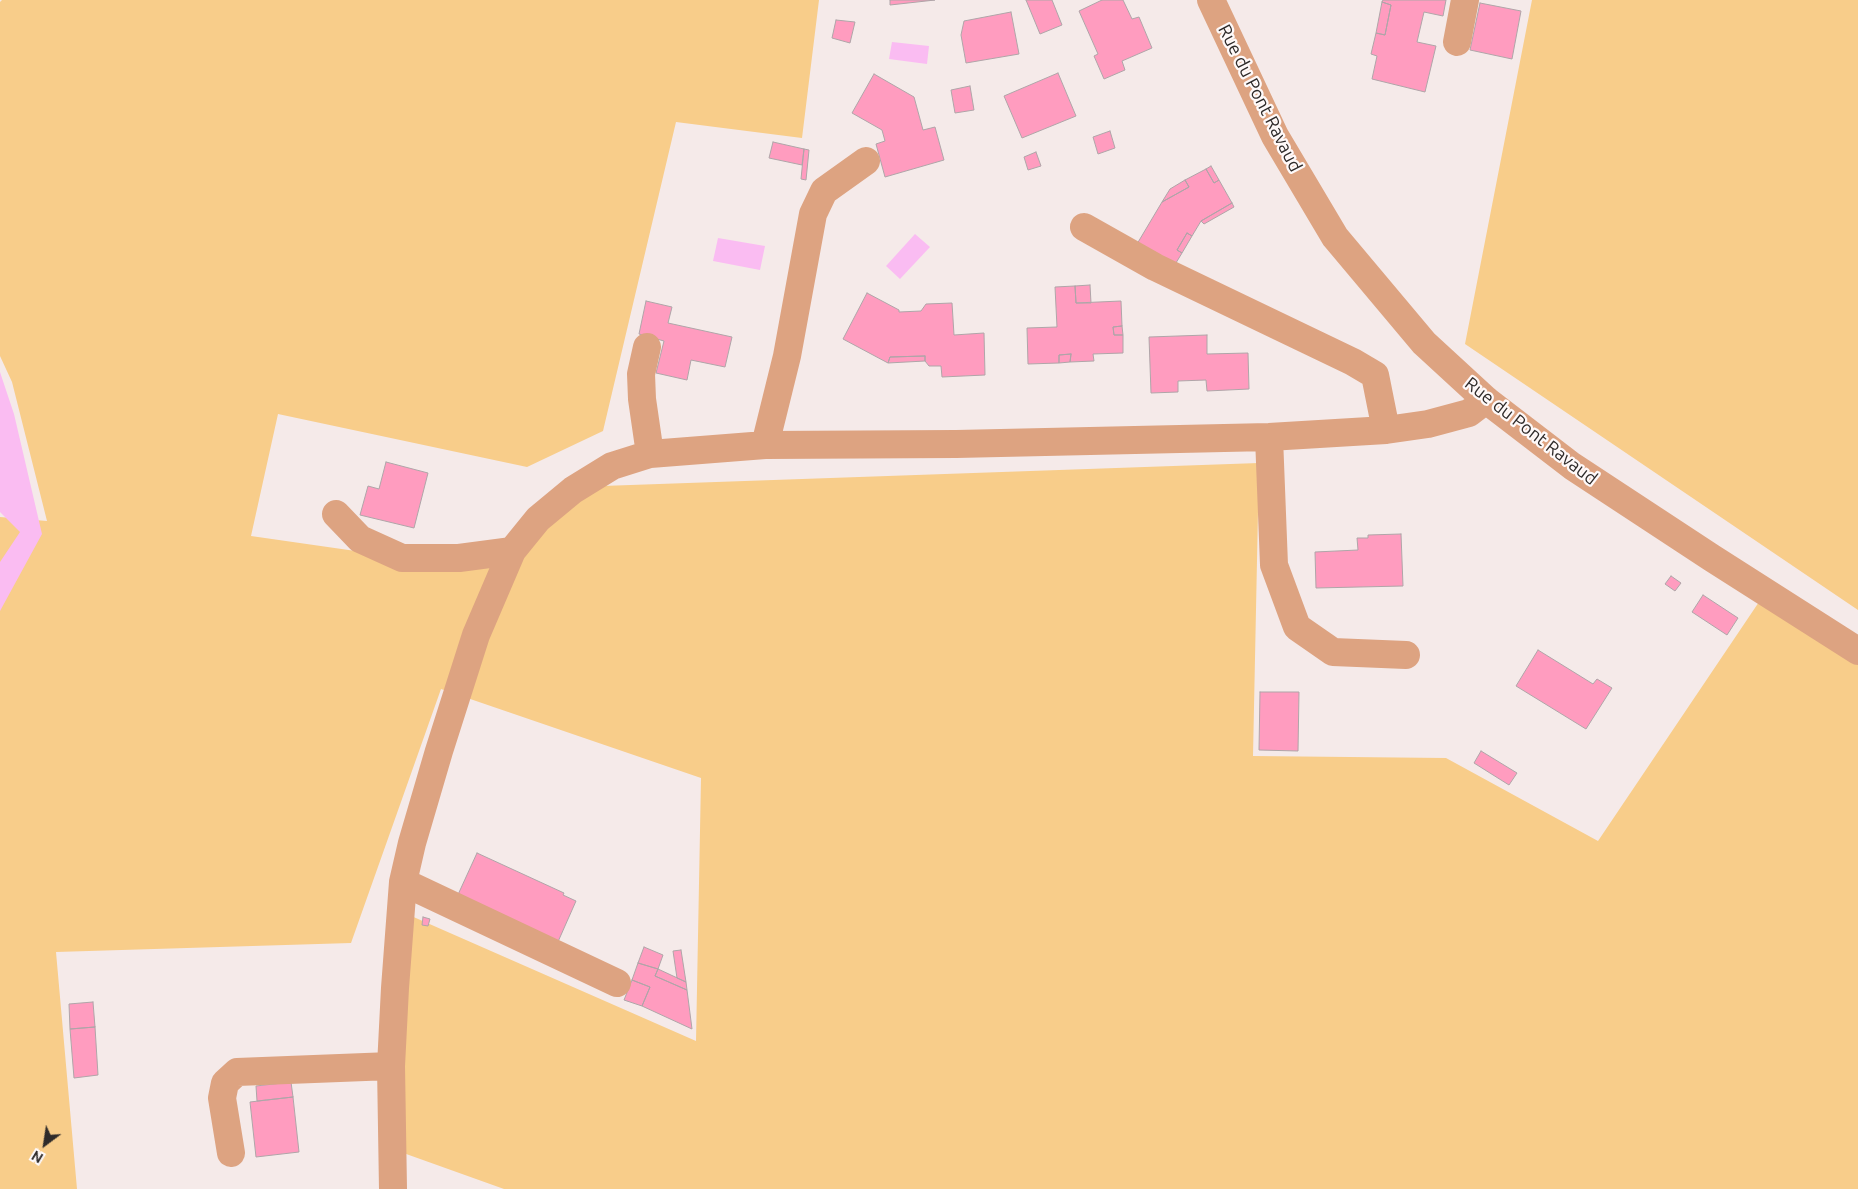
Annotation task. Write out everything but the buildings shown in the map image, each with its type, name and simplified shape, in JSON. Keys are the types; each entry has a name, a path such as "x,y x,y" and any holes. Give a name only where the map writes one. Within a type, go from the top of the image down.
{"street":[{"name":"Rue du Pont Ravaud","path":"1211,0 1275,136 1335,237 1424,343 1486,400 1572,466 1712,558 1858,650"},
{"path":"1457,42 1465,0"},
{"path":"765,445 787,356 813,214 824,191 866,161"},
{"path":"1084,227 1155,267 1353,362 1375,375 1386,430"},
{"path":"647,346 641,374 642,399 650,454"},
{"path":"393,1189 391,1066 403,882 412,843 430,779 476,634 512,552 538,519 573,490 612,466 650,454 765,445 956,444 1269,436 1386,430 1428,424 1469,413 1486,400"},
{"path":"1269,436 1274,565 1297,627 1333,652 1406,655"},
{"path":"336,514 360,539 402,558 459,558 512,552"},
{"path":"403,882 617,983"},
{"path":"231,1153 222,1098 225,1083 237,1072 391,1066"}],"shaded area":[{"path":"2,0 819,0 802,138 676,122 603,431 527,467 278,414 251,536 467,567 602,486 1259,463 1253,756 1446,758 1598,841 1763,596 1858,654 1858,1189 504,1189 395,1150 409,915 696,1041 701,778 441,689 351,943 56,952 77,1189 0,1189 0,517 47,521 12,382 0,356 0,2"},
{"path":"1532,0 1858,0 1858,610 1465,344"},
{"path":"892,42 929,46 927,64 889,59"},
{"path":"915,234 930,247 900,279 886,266"},
{"path":"718,238 765,246 760,270 713,261"},
{"path":"0,372 14,414 42,534 0,611 0,562 20,532 0,512"}]}
